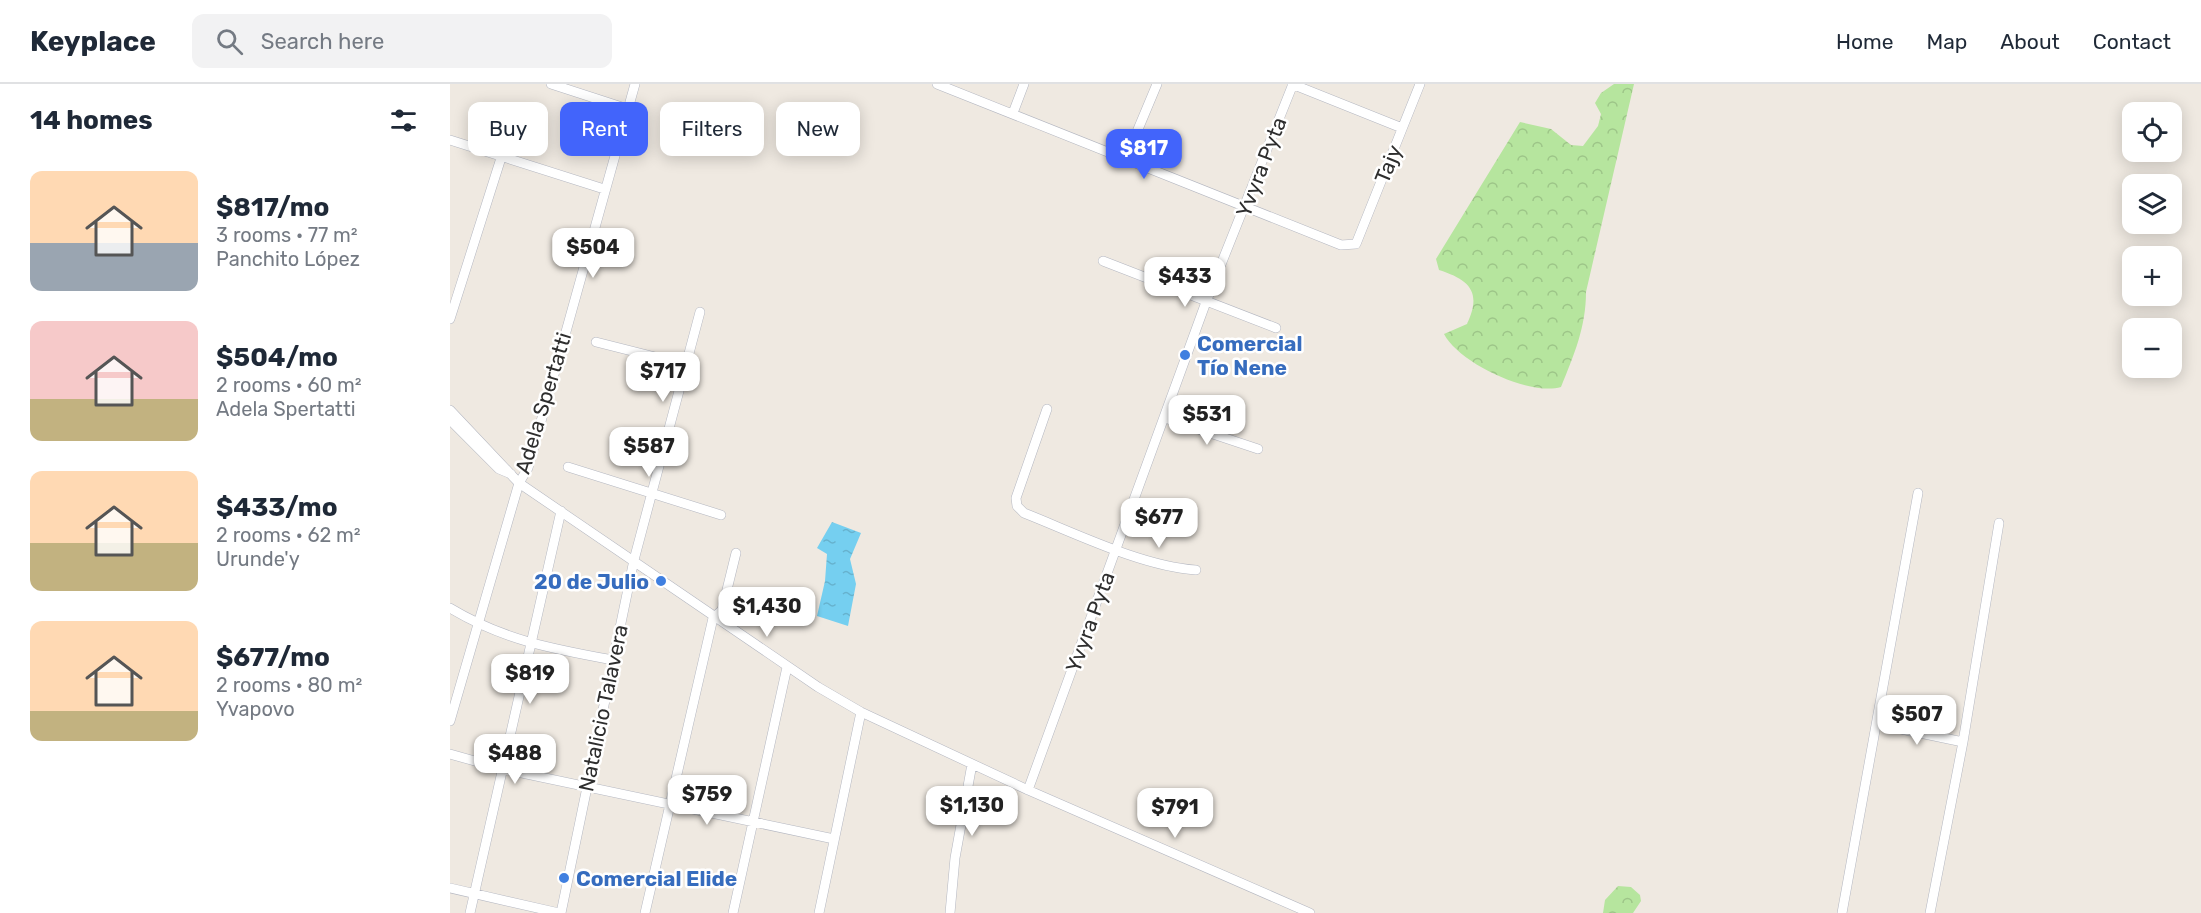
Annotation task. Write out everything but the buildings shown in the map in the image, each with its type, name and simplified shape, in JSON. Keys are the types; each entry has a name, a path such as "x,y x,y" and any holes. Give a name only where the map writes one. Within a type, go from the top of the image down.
{"street":[{"path":"551,84 606,102"},
{"name":"Adela Spertatti","path":"630,102 635,84"},
{"path":"937,84 1246,206"},
{"path":"1013,113 1024,84"},
{"path":"1126,158 1157,84"},
{"path":"1293,84 1402,128"},
{"name":"Yvyra Pyta","path":"1028,790 1206,302 1293,84"},
{"name":"Tajy","path":"1246,206 1341,245 1356,244 1420,84"},
{"path":"450,140 604,189"},
{"name":"Adela Spertatti","path":"450,721 519,483 528,468 614,156"},
{"path":"450,319 501,158"},
{"path":"1103,261 1276,328"},
{"name":"Natalicio Talavera","path":"560,913 634,560 700,312"},
{"path":"596,342 687,365"},
{"path":"1047,409 1016,498 1017,506 1024,513 1117,548 1173,568 1196,570"},
{"path":"450,410 519,483 634,560 713,618 861,712 1028,790 1310,913"},
{"path":"1165,418 1258,449"},
{"path":"450,420 499,469 511,474"},
{"path":"568,467 721,515"},
{"path":"1842,913 1918,493"},
{"path":"470,913 529,644 561,511"},
{"path":"1930,913 1963,742 2000,523"},
{"path":"645,913 668,804 713,618 722,610 736,554"},
{"path":"450,608 479,626 529,644 613,660"},
{"path":"733,913 787,667"},
{"path":"819,913 861,712"},
{"path":"1877,724 1963,742"},
{"path":"450,754 503,769 834,839"},
{"path":"950,913 955,858 972,764"},
{"path":"450,888 560,913"}],"green space":[{"path":"1614,84 1634,84 1586,292 1582,329 1575,352 1561,387 1531,387 1514,382 1496,375 1464,356 1444,334 1467,324 1473,295 1459,278 1439,270 1436,259 1520,122 1551,129 1571,145 1583,146 1598,126 1601,114 1595,103 1601,93"},
{"path":"1618,886 1631,887 1640,895 1641,901 1633,913 1603,913 1605,900"}],"water":[{"path":"832,522 861,533 850,559 856,584 848,626 817,616 825,581 827,554 817,548"}],"place":[{"name":"Comercial Tío Nene","path":"1185,355"},
{"name":"20 de Julio","path":"661,581"},
{"name":"Comercial Elide","path":"564,878"}]}
